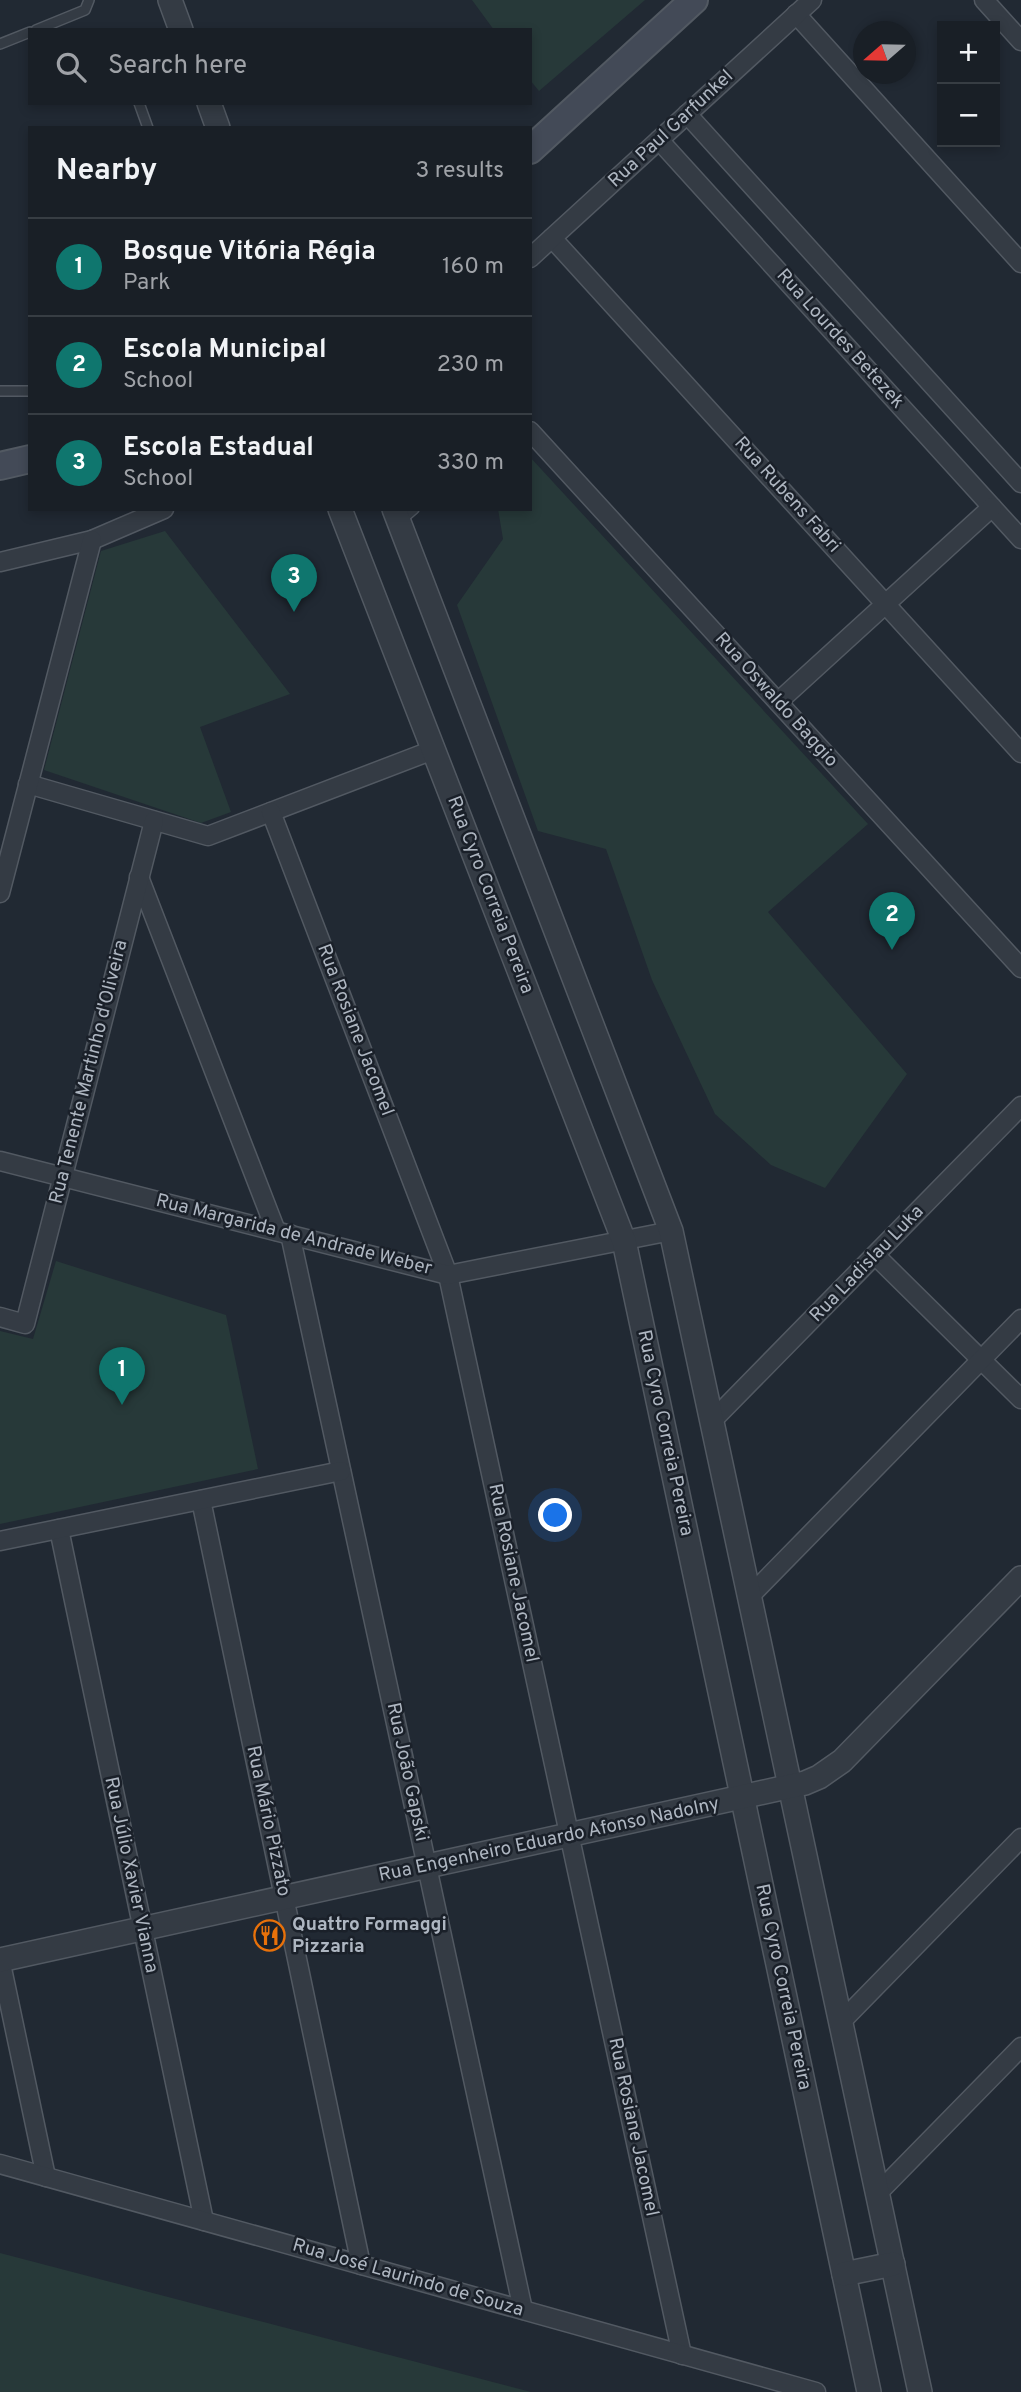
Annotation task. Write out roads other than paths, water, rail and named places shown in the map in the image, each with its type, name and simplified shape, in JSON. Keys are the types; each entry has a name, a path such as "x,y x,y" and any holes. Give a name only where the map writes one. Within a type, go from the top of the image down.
{"main road":[{"path":"532,148 694,0"},
{"path":"0,466 28,459"}],"street":[{"path":"170,0 180,28"},
{"name":"Rua Paul Garfunkel","path":"532,256 812,0"},
{"path":"984,0 1021,41"},
{"path":"796,14 1021,263"},
{"name":"Rua Lourdes Betezek","path":"687,114 1020,481"},
{"name":"Rua Lourdes Betezek","path":"659,140 1021,539"},
{"name":"Rua Rubens Fabri","path":"552,238 1021,753"},
{"name":"Rua Oswaldo Baggio","path":"532,433 1021,968"},
{"path":"778,702 992,507"},
{"path":"0,562 92,540 159,511"},
{"name":"Rua Cyro Correia Pereira","path":"341,511 624,1241 869,2392"},
{"path":"402,514 671,1231 920,2392"},
{"path":"0,893 92,540"},
{"path":"28,784 208,836 433,750"},
{"name":"Rua Rosiane Jacomel","path":"271,812 448,1275 682,2355"},
{"name":"Rua Tenente Martinho d'Oliveira","path":"0,1317 24,1324 154,821"},
{"name":"Rua João Gapski","path":"139,877 283,1233 341,1471 523,2310"},
{"name":"Rua Ladislau Luka","path":"712,1421 1021,1106"},
{"name":"Rua Margarida de Andrade Weber","path":"0,1161 448,1275 671,1231"},
{"path":"875,1255 1021,1399"},
{"path":"750,1596 1021,1319"},
{"path":"0,1541 341,1471"},
{"name":"Rua Mário Pizzato","path":"201,1500 361,2265"},
{"name":"Rua Júlio Xavier Vianna","path":"59,1529 204,2221"},
{"name":"Rua Engenheiro Eduardo Afonso Nadolny","path":"0,1960 790,1787 819,1777 842,1761 1021,1578"},
{"path":"841,2022 1021,1838"},
{"path":"0,1960 46,2177"},
{"path":"877,2194 1021,2047"},
{"name":"Rua José Laurindo de Souza","path":"0,2164 816,2392"},
{"path":"844,2274 892,2264"}],"lane":[{"path":"41,28 85,10 89,0"},
{"path":"0,44 28,33"},
{"path":"140,105 147,126"},
{"path":"0,391 28,391"}],"place":[{"name":"Escola Estadual","path":"294,612"},
{"name":"Escola Municipal","path":"892,950"},
{"name":"Bosque Vitória Régia","path":"122,1405"},
{"name":"Quattro Formaggi Pizzaria","path":"269,1936"}]}
